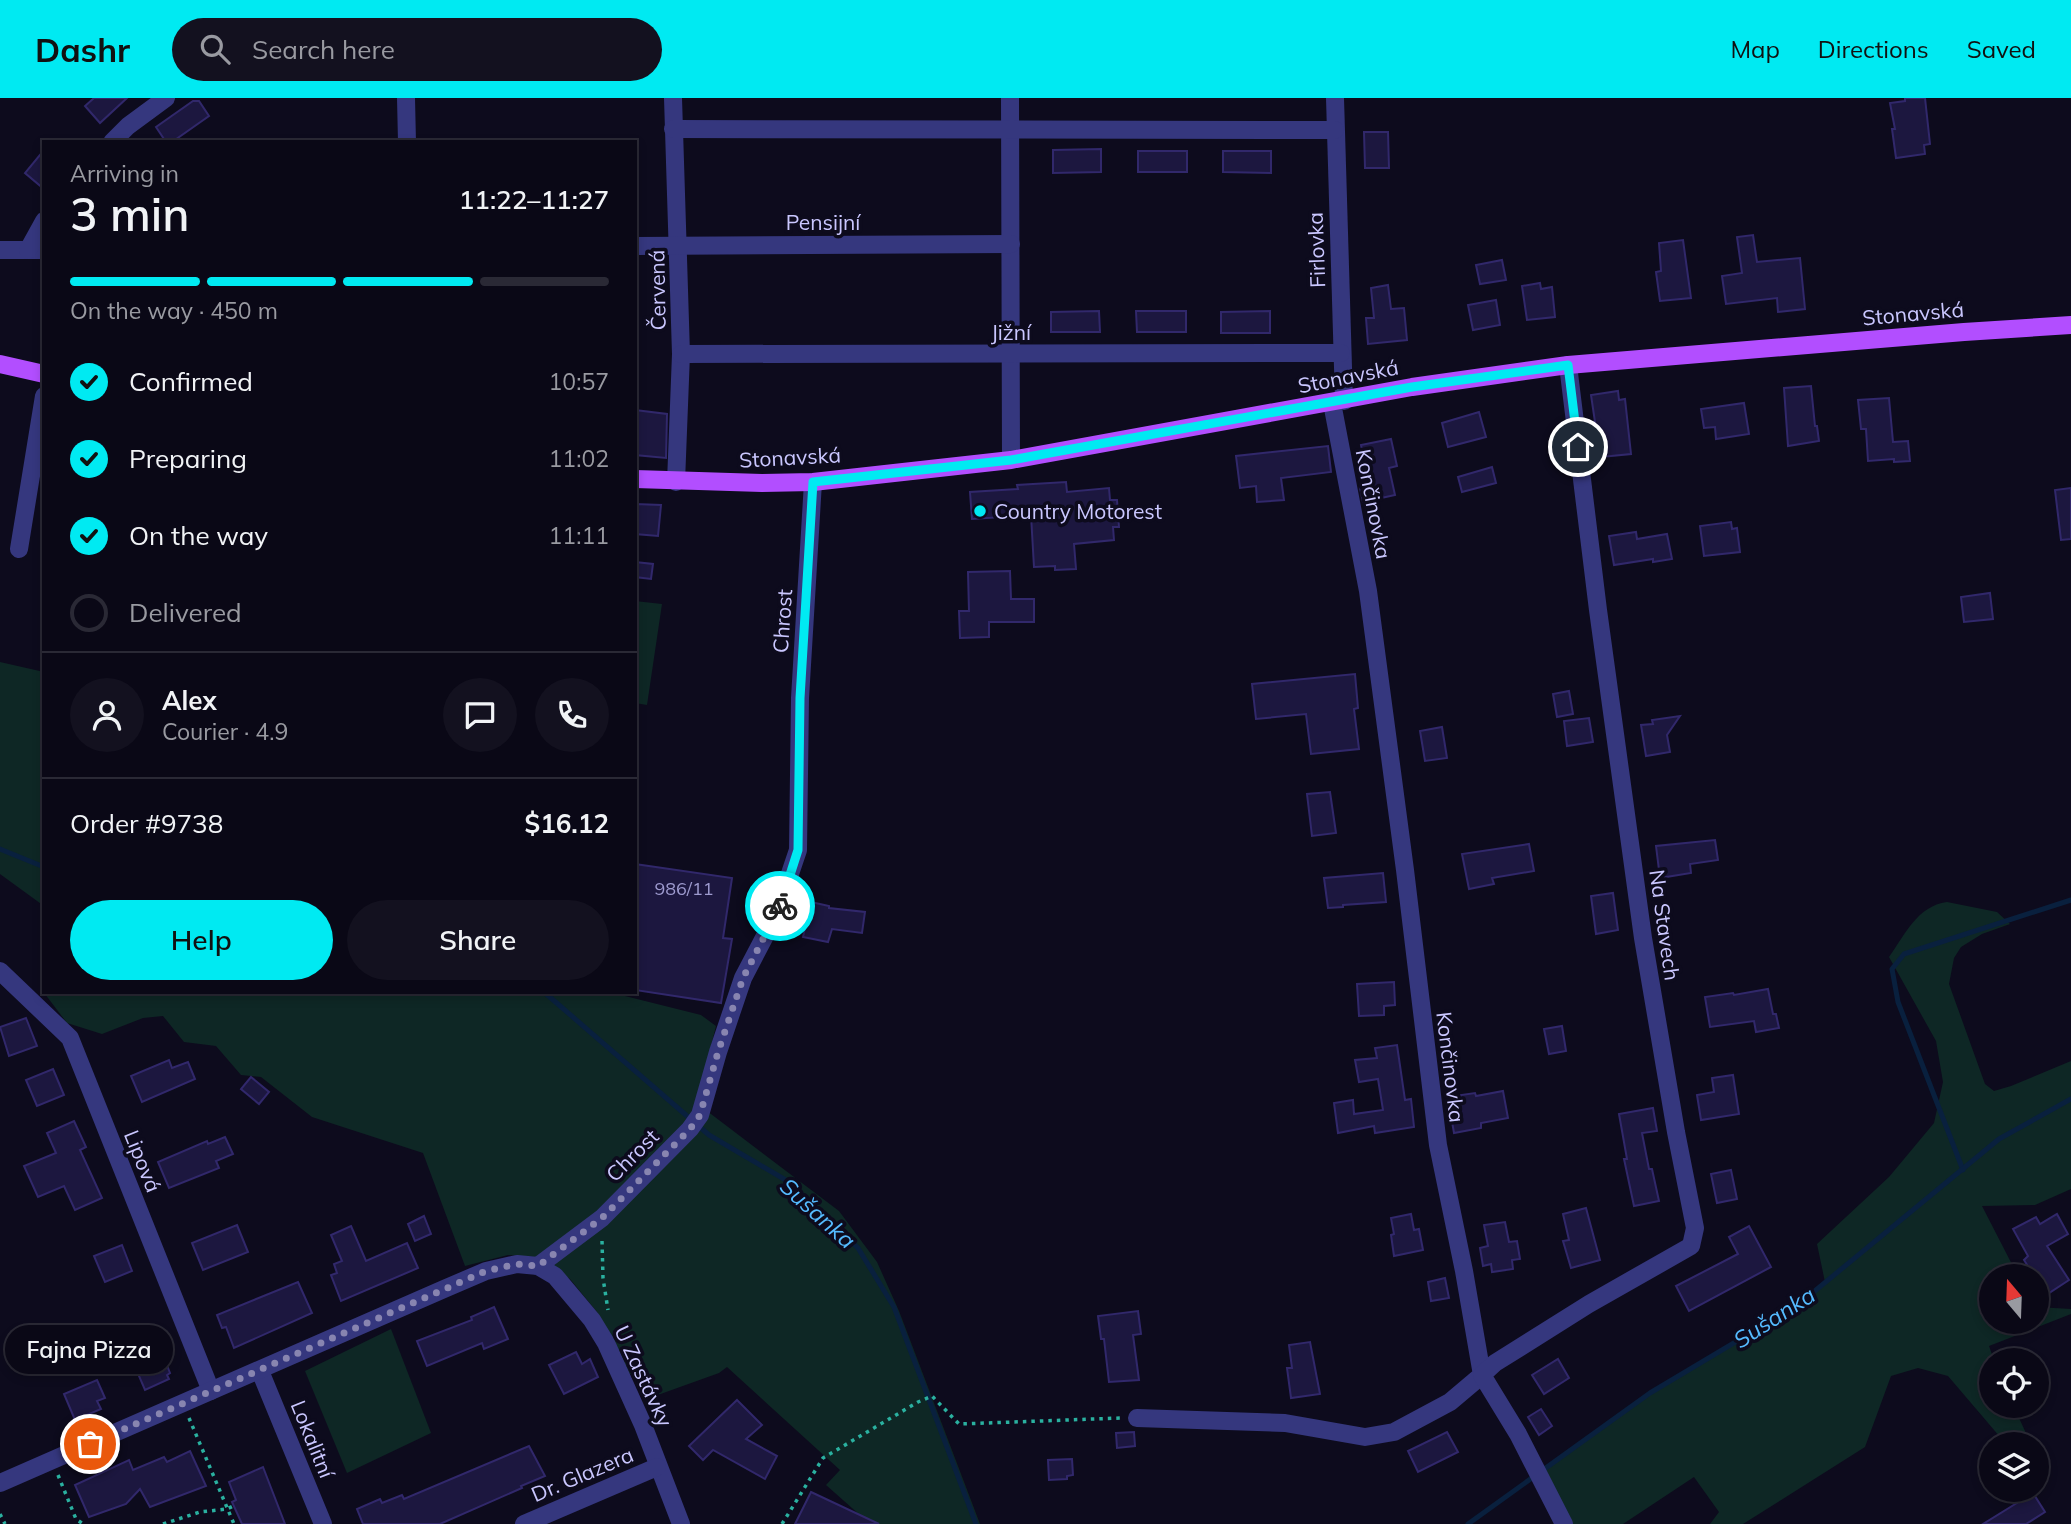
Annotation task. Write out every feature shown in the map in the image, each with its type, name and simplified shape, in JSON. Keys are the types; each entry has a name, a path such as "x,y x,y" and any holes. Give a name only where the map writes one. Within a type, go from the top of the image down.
{"main road":[{"name":"Stonavská","path":"637,479 676,482 813,482 1011,460 1412,387 1568,365 2071,325"},
{"path":"0,364 42,374"}],"street":[{"path":"114,140 166,98"},
{"path":"406,98 407,140"},
{"name":"Červená","path":"673,98 681,354 676,482"},
{"path":"1010,98 1011,460"},
{"name":"Firlovka","path":"1335,98 1341,353 1338,402"},
{"path":"673,129 1335,130"},
{"path":"0,250 36,250 42,228"},
{"name":"Pensijní","path":"637,246 1011,244"},
{"name":"Jižní","path":"681,354 1341,353"},
{"name":"Na Stavech","path":"1482,1375 1495,1363 1589,1304 1691,1246 1695,1228 1643,938 1568,365"},
{"name":"Končinovka","path":"1338,402 1368,591 1438,1145 1482,1375"},
{"path":"19,549 42,408"},
{"name":"Chrost","path":"538,1266 602,1218 695,1122 743,978 776,915 798,850 800,698 813,482"},
{"name":"Lipová","path":"0,971 70,1038 211,1391"},
{"path":"0,1483 486,1271 517,1264 538,1266"},
{"name":"U Zastávky","path":"538,1266 555,1276 592,1320 606,1343 643,1425 681,1524"},
{"name":"Lokalitní","path":"260,1371 323,1524"},
{"path":"1137,1418 1285,1423 1365,1437 1394,1432 1450,1402 1482,1375 1518,1434 1564,1524"},
{"name":"Dr. Glazera","path":"524,1524 657,1466"}],"path":[{"path":"602,1218 603,1278 609,1315"},
{"path":"782,1524 823,1458 932,1396 959,1424 1137,1418"},
{"path":"183,1403 234,1524"},
{"path":"52,1460 76,1519 83,1524"},
{"path":"163,1524 200,1512 227,1510 233,1506"},
{"path":"0,1514 5,1524"}],"green space":[{"path":"637,601 662,604 647,705 637,703"},
{"path":"0,662 42,672 42,905 0,874"},
{"path":"1947,902 1997,912 2010,924 1982,934 1961,947 1954,958 1949,984 1985,1084 1994,1091 2071,1061 2071,1189 2035,1205 1982,1206 2012,1264 1979,1264 1979,1334 2020,1334 1989,1346 1990,1348 1979,1348 1979,1412 1948,1376 1918,1368 1891,1376 1865,1447 1743,1524 1710,1524 1719,1512 1694,1477 1623,1524 1568,1524 1541,1472 1650,1393 1799,1304 1825,1282 1817,1244 1889,1177 1934,1123 1943,1082 1936,1041 1889,957 1920,915"},
{"path":"45,994 617,994 701,1015 716,1026 696,1106 711,1114 839,1211 877,1262 899,1311 980,1524 863,1524 861,1516 826,1485 840,1470 727,1367 719,1373 655,1396 627,1371 597,1312 570,1279 534,1257 508,1255 465,1266 423,1153 312,1117 261,1077 241,1075 216,1046 184,1042 163,1016 143,1018 102,1034 67,1023"},
{"path":"2049,1308 2071,1309 2071,1314 2049,1323"},
{"path":"391,1329 431,1433 347,1473 305,1371"},
{"path":"1984,1418 2019,1418 2025,1432 1996,1432"}],"building":[{"path":"94,98 127,98 100,123 85,106"},
{"path":"1905,98 1925,98 1930,144 1924,145 1925,154 1896,158 1892,129 1895,129 1890,103 1905,101"},
{"path":"193,101 199,101 209,116 175,140 165,140 156,127"},
{"path":"1364,132 1388,132 1389,168 1365,168"},
{"path":"1101,149 1101,172 1053,173 1053,150"},
{"path":"1138,151 1187,151 1187,172 1138,172"},
{"path":"1223,151 1271,151 1271,173 1223,172"},
{"path":"42,152 42,187 25,173"},
{"path":"1753,235 1757,262 1800,258 1805,309 1778,312 1777,298 1726,304 1722,276 1742,273 1737,237"},
{"path":"1683,240 1691,298 1660,301 1656,272 1661,271 1659,243"},
{"path":"1502,260 1506,280 1480,284 1476,265"},
{"path":"1540,283 1541,289 1552,287 1555,317 1527,320 1522,286"},
{"path":"1388,285 1391,309 1404,308 1407,340 1368,344 1366,318 1374,318 1371,288"},
{"path":"1496,300 1500,325 1473,330 1468,305"},
{"path":"1099,311 1100,332 1051,332 1051,312"},
{"path":"1136,311 1186,311 1186,332 1137,332"},
{"path":"1270,311 1270,333 1221,333 1221,312"},
{"path":"1811,386 1819,441 1788,446 1784,388"},
{"path":"1618,391 1619,400 1625,399 1631,454 1591,458 1587,423 1595,422 1591,395"},
{"path":"1889,398 1893,442 1908,441 1910,461 1868,461 1866,429 1861,429 1858,400"},
{"path":"1744,403 1749,434 1716,439 1715,427 1704,428 1701,409"},
{"path":"637,410 667,414 666,458 637,455"},
{"path":"1479,412 1486,437 1448,447 1442,423"},
{"path":"1391,439 1397,466 1389,468 1395,495 1363,502 1360,488 1370,486 1361,445"},
{"path":"1328,446 1331,472 1281,478 1284,500 1257,502 1256,486 1240,488 1236,456"},
{"path":"1492,467 1496,483 1462,492 1458,477"},
{"path":"1066,482 1067,492 1109,488 1110,500 1117,500 1119,527 1113,527 1114,540 1074,544 1076,569 1034,567 1031,515 972,519 970,492"},
{"path":"2071,488 2071,539 2061,540 2055,490"},
{"path":"637,504 661,505 658,536 637,534"},
{"path":"1731,522 1732,529 1737,528 1740,552 1704,556 1700,526"},
{"path":"1636,532 1637,539 1667,534 1672,559 1614,565 1609,536"},
{"path":"637,562 653,564 651,579 637,577"},
{"path":"1010,571 1011,599 1034,599 1034,622 989,622 989,637 960,638 959,611 969,611 968,572"},
{"path":"1990,593 1993,619 1964,622 1961,597"},
{"path":"1355,674 1358,708 1354,709 1359,749 1311,754 1306,714 1256,719 1252,684"},
{"path":"1569,691 1573,714 1557,717 1553,694"},
{"path":"1680,716 1667,735 1670,752 1646,756 1641,725 1653,724 1652,720"},
{"path":"1589,718 1593,742 1567,746 1564,721"},
{"path":"1442,727 1447,758 1425,761 1420,731"},
{"path":"1330,792 1336,833 1312,836 1307,794"},
{"path":"1715,840 1718,860 1690,864 1691,873 1660,878 1656,846"},
{"path":"1529,844 1534,871 1492,878 1494,884 1469,889 1462,854"},
{"path":"637,864 732,878 723,938 732,939 721,1003 637,990"},
{"path":"1383,873 1386,902 1328,908 1324,878"},
{"path":"1613,893 1618,930 1596,934 1591,896"},
{"path":"811,902 829,908 865,912 862,933 832,929 828,942 803,937"},
{"path":"1394,982 1395,1005 1384,1006 1384,1015 1359,1016 1357,984"},
{"path":"1768,989 1779,1028 1756,1032 1754,1021 1710,1027 1705,997"},
{"path":"26,1018 37,1046 9,1056 0,1027"},
{"path":"1562,1026 1566,1051 1549,1054 1544,1029"},
{"path":"1397,1045 1405,1100 1411,1099 1414,1127 1375,1133 1374,1126 1338,1133 1334,1103 1353,1100 1354,1114 1383,1110 1378,1079 1359,1082 1355,1060 1377,1058 1375,1048"},
{"path":"169,1060 172,1068 188,1062 195,1079 142,1102 131,1076"},
{"path":"53,1069 64,1095 37,1106 26,1080"},
{"path":"1733,1075 1739,1114 1701,1120 1697,1095 1714,1092 1712,1078"},
{"path":"251,1077 269,1092 259,1104 241,1089"},
{"path":"1503,1091 1508,1118 1481,1123 1481,1128 1454,1133 1449,1104 1458,1102 1457,1099 1461,1098 1461,1095 1475,1093 1476,1096"},
{"path":"1653,1108 1657,1131 1642,1133 1659,1201 1634,1206 1624,1159 1627,1159 1619,1114"},
{"path":"74,1121 86,1147 80,1150 102,1198 75,1210 64,1186 38,1197 24,1166 56,1153 47,1133"},
{"path":"225,1137 233,1154 216,1161 219,1168 169,1188 158,1162 207,1141 208,1144"},
{"path":"1731,1170 1737,1199 1717,1203 1711,1174"},
{"path":"1586,1208 1600,1260 1571,1268 1563,1241 1569,1240 1563,1214"},
{"path":"1411,1214 1414,1230 1419,1229 1423,1250 1394,1256 1391,1218"},
{"path":"2057,1214 2068,1234 2047,1246 2069,1280 2049,1293 2049,1264 2026,1264 2024,1260 2028,1256 2013,1229 2036,1217 2040,1224"},
{"path":"424,1216 431,1234 415,1241 408,1224"},
{"path":"1505,1222 1509,1242 1517,1241 1520,1259 1512,1260 1513,1269 1492,1272 1491,1264 1483,1266 1480,1248 1488,1246 1484,1225"},
{"path":"237,1225 248,1252 203,1270 192,1243"},
{"path":"351,1226 366,1261 407,1243 418,1268 341,1301 331,1275 337,1273 334,1264 342,1261 331,1235"},
{"path":"1749,1226 1771,1267 1689,1311 1676,1286 1738,1254 1729,1237"},
{"path":"122,1245 132,1271 105,1282 94,1256"},
{"path":"1445,1278 1449,1298 1431,1301 1428,1282"},
{"path":"298,1282 312,1313 234,1348 226,1327 222,1328 217,1315"},
{"path":"494,1307 508,1339 484,1349 482,1343 427,1366 417,1341 472,1320 471,1317"},
{"path":"1138,1311 1141,1334 1133,1335 1139,1380 1109,1382 1104,1339 1101,1339 1098,1316"},
{"path":"110,1329 116,1344 78,1360 70,1343"},
{"path":"1310,1342 1320,1394 1291,1398 1287,1368 1292,1368 1289,1345"},
{"path":"161,1350 170,1373 167,1375 169,1379 145,1390 133,1362"},
{"path":"576,1352 582,1364 590,1359 598,1377 564,1394 549,1365"},
{"path":"1558,1359 1569,1378 1544,1394 1532,1375"},
{"path":"97,1380 105,1398 97,1401 101,1409 75,1420 64,1394"},
{"path":"737,1400 762,1425 746,1439 777,1456 765,1479 713,1450 703,1460 689,1446"},
{"path":"1541,1409 1552,1426 1539,1435 1528,1417"},
{"path":"1134,1432 1135,1446 1117,1448 1116,1433"},
{"path":"1447,1432 1458,1452 1418,1472 1408,1451"},
{"path":"529,1446 545,1476 521,1486 522,1488 440,1524 363,1524 357,1509 380,1499 382,1503 402,1495 404,1499"},
{"path":"190,1451 206,1486 150,1507 140,1489 126,1504 89,1517 75,1485 129,1460 133,1470 164,1457 167,1462"},
{"path":"1072,1459 1073,1475 1067,1476 1067,1479 1049,1480 1048,1460"},
{"path":"263,1467 285,1524 242,1524 232,1502 236,1500 229,1482"},
{"path":"811,1492 879,1524 795,1524"},
{"path":"2018,1502 2039,1502 2045,1512 2026,1524 1983,1524"}],"waterway":[{"name":"Sušanka","path":"0,849 42,866"},
{"path":"1963,1170 1898,1002 1892,969 1904,954 2071,900"},
{"name":"Sušanka","path":"546,994 709,1135 789,1182 858,1248 894,1307 976,1524"},
{"name":"Sušanka","path":"1468,1524 1650,1393 1799,1304 1999,1139 2071,1099"}],"way so far":[{"path":"90,1444 486,1271 517,1264 538,1266 602,1218 690,1129 700,1115 743,978 780,906"}],"place":[{"name":"Country Motorest","path":"980,511"},
{"name":"Fajna Pizza","path":"90,1444"}],"route":[{"path":"780,906 798,850 800,698 813,482 1011,460 1412,387 1568,365 1578,447"}]}
